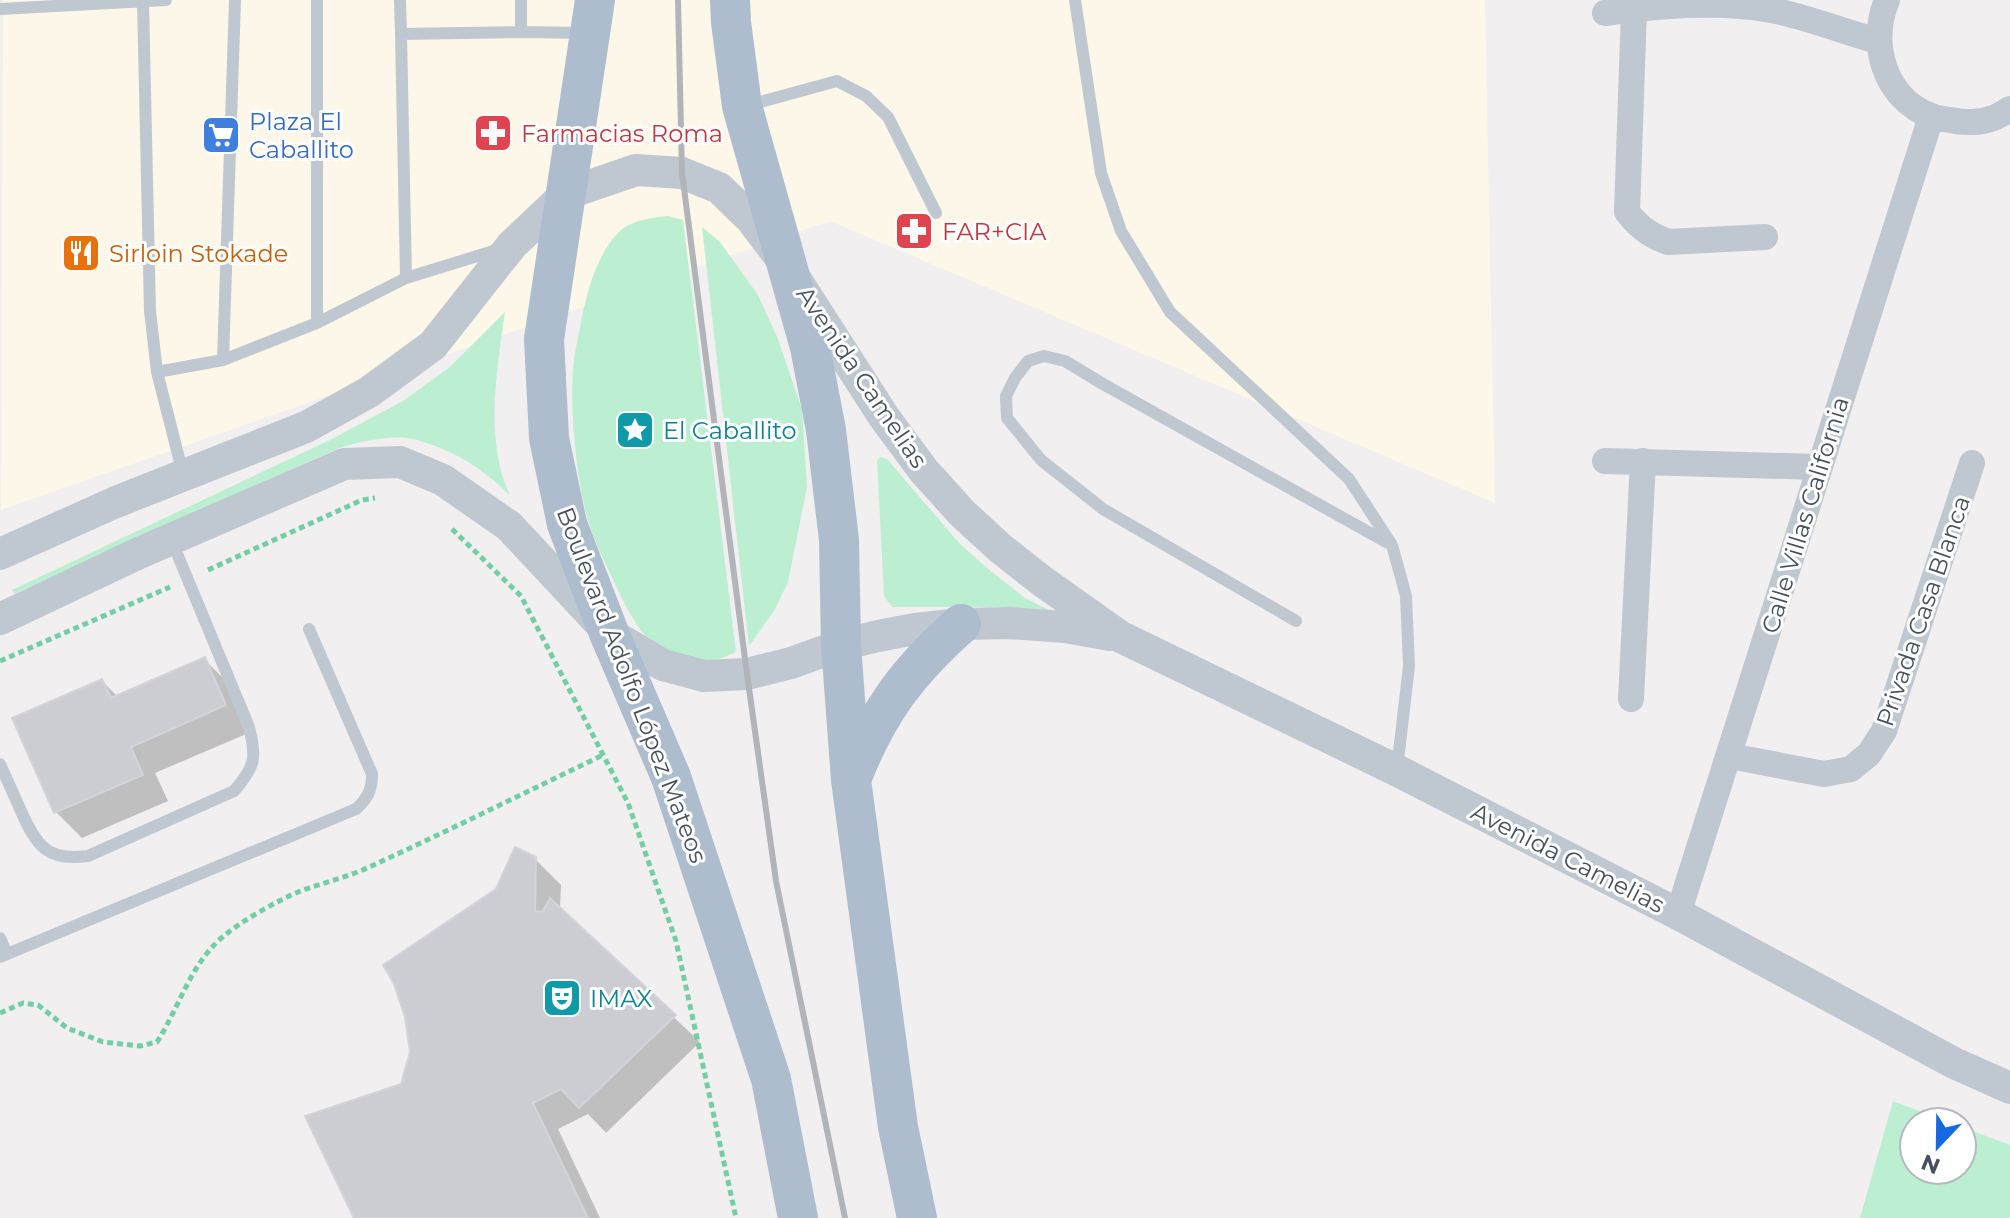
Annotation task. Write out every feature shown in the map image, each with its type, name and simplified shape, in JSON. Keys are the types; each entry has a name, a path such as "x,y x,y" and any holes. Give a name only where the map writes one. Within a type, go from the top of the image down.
{"main road":[{"path":"730,0 742,106 810,347 826,430 839,540 841,645 851,780 898,1127 917,1218"},
{"name":"Boulevard Adolfo López Mateos","path":"593,17 544,339 549,438 567,524 609,633 671,777 771,1079 798,1218"},
{"path":"851,780 883,710 906,678 961,624"}],"street":[{"path":"1887,0 1880,16 1878,41 1882,64 1894,86 1910,104 1931,117 1961,123 1991,119 2010,109"},
{"path":"1605,13 1689,4 1734,5 1771,10 1878,41"},
{"path":"1634,9 1627,212 1640,227 1668,242 1765,237"},
{"name":"Calle Villas California","path":"1678,914 1931,117"},
{"name":"Avenida Camelias","path":"566,194 636,170 682,173 719,188 751,219 789,269 884,417 924,471 962,513 1000,548 1121,637 1396,770 1678,914 1940,1055 2010,1088"},
{"path":"0,554 116,502 306,427 369,392 433,345 512,245 566,194"},
{"path":"1605,461 1819,467"},
{"path":"1631,699 1643,461"},
{"name":"Avenida Camelias","path":"0,619 171,539 344,464 400,462 443,480 509,526 609,633 663,665 704,676 747,674 791,663 841,645 915,629 961,624 1065,627 1121,637"},
{"name":"Privada Casa Blanca","path":"1730,756 1824,774 1851,769 1869,754 1884,731 1972,463"}],"lane":[{"path":"0,9 166,0"},
{"path":"223,360 235,0"},
{"path":"317,0 317,323"},
{"path":"400,0 406,278"},
{"path":"521,0 521,32"},
{"path":"1075,0 1101,173 1121,231 1170,312 1349,479 1392,545 1406,596 1409,666 1396,770"},
{"path":"143,2 150,311 157,372 183,475"},
{"path":"401,34 521,32 593,17"},
{"path":"742,106 837,81 866,96 888,117 936,213"},
{"path":"157,372 223,360 317,323 406,278 512,245"},
{"path":"1296,621 1103,509 1041,460 1007,418 1006,396 1028,361 1044,356 1065,361 1392,545"},
{"path":"0,764 32,835 45,849 71,858 88,856 234,791 251,768 254,750 249,727 171,539"},
{"path":"0,938 4,955 356,809 366,801 372,789 372,774 309,629"}],"path":[{"path":"0,661 362,500 389,496"},
{"path":"449,526 521,596 628,803 676,941 736,1218"},
{"path":"0,1013 23,1003 38,1005 67,1028 103,1042 140,1046 157,1042 188,981 207,953 224,935 248,919 295,893 364,869 603,755"}],"shaded area":[{"path":"3,0 1485,0 1495,503 830,221 1,510"}],"green space":[{"path":"668,216 683,220 736,652 707,661 655,645 632,617 590,526 581,490 574,438 575,350 594,273 604,252 622,229 641,220"},
{"path":"702,227 720,242 758,295 778,339 802,410 807,487 788,582 774,611 749,646"},
{"path":"505,312 496,381 495,429 502,474 510,495 471,464 439,447 409,438 364,442 339,448 14,594 12,590 330,440 403,401 450,367"},
{"path":"880,457 887,459 959,543 987,568 1025,598 1077,624 1024,609 1003,607 892,607 884,596 877,460"},
{"path":"1893,1101 1906,1106 1898,1106 1898,1186 1978,1186 1978,1133 2010,1145 2010,1218 1860,1218"}],"building":[{"path":"205,657 226,705 131,747 143,775 54,813 12,718 102,679 111,698"},
{"path":"515,847 536,857 535,911 542,912 550,898 676,1015 579,1108 561,1089 533,1103 588,1218 354,1218 305,1116 401,1084 410,1052 405,1017 394,984 383,965 496,889"}],"railway":[{"path":"678,0 682,173 747,674 776,881 845,1218"}],"place":[{"name":"Farmacias Roma","path":"493,133"},
{"name":"Plaza El Caballito","path":"221,135"},
{"name":"FAR+CIA","path":"914,231"},
{"name":"Sirloin Stokade","path":"81,253"},
{"name":"El Caballito","path":"635,430"},
{"name":"IMAX","path":"562,998"}]}
